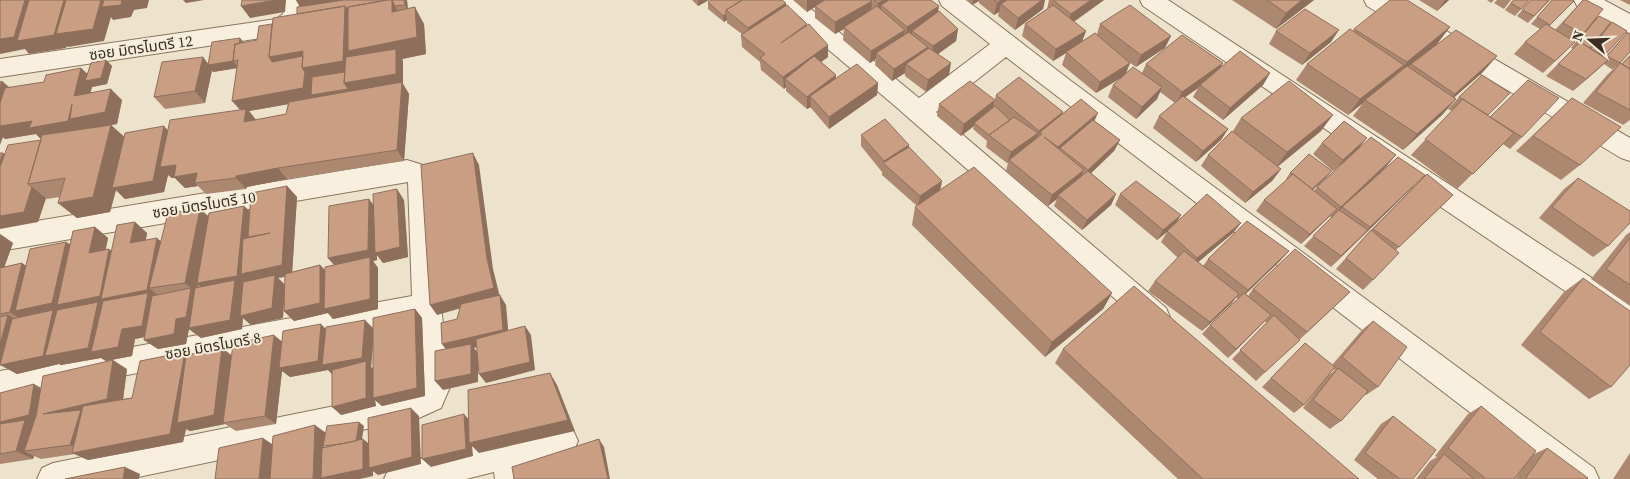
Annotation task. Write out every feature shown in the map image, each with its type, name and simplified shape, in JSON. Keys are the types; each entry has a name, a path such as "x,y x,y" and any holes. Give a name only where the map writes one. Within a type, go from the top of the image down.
{"street":[{"name":"ซอย มิตรไมตรี 12","path":"0,68 282,27 291,22 296,14 297,0"},
{"path":"785,0 1176,334"},
{"path":"950,0 1062,88 1583,479"},
{"path":"1151,0 1630,319"},
{"path":"1375,0 1630,151"},
{"path":"1585,0 1630,25"},
{"path":"918,112 1007,44"},
{"name":"ซอย มิตรไมตรี 10","path":"0,239 407,171 418,174 421,180 427,306"},
{"path":"53,479 419,404 430,398 435,387 427,306"},
{"name":"ซอย มิตรไมตรี 8","path":"0,385 427,306"},
{"path":"400,479 510,467 562,441"}],"building":[{"path":"0,0 25,0 14,37 0,39"},
{"path":"29,0 64,0 54,35 17,41"},
{"path":"66,0 101,0 93,29 56,34"},
{"path":"104,0 122,0 121,5 102,7"},
{"path":"242,0 276,0 241,6"},
{"path":"344,0 387,0 348,7 348,10 345,6 297,14 297,7"},
{"path":"392,0 392,12 415,7 417,37 348,51 348,7"},
{"path":"392,0 404,0 405,5 395,6"},
{"path":"711,0 741,1 726,10 726,14 723,16 708,2"},
{"path":"742,0 782,0 786,3 748,28 726,10"},
{"path":"825,0 872,1 835,22 815,6"},
{"path":"889,0 931,0 939,6 907,27 881,5"},
{"path":"1007,0 1042,0 1018,18 1001,4"},
{"path":"1053,0 1091,0 1071,14"},
{"path":"1267,0 1302,0 1286,13"},
{"path":"1390,0 1407,0 1450,27 1407,62 1354,29"},
{"path":"1514,0 1529,0 1521,9 1511,3"},
{"path":"1531,0 1549,0 1534,16 1522,10"},
{"path":"1552,0 1574,1 1550,25 1537,17"},
{"path":"1583,0 1603,9 1583,34 1563,23"},
{"path":"787,5 807,24 781,43 809,24 828,45 783,77 760,58 765,54 741,35"},
{"path":"1053,5 1086,31 1056,49 1025,24"},
{"path":"1130,5 1171,36 1141,55 1100,24"},
{"path":"345,6 343,61 302,68 303,51 269,57 273,18"},
{"path":"877,6 905,30 871,51 844,27"},
{"path":"1305,9 1339,30 1310,53 1276,31"},
{"path":"939,11 958,29 933,46 912,31"},
{"path":"1599,16 1611,22 1590,48 1578,41"},
{"path":"1612,22 1627,31 1604,56 1591,49"},
{"path":"272,24 269,57 272,62 303,56 302,68 305,72 303,88 232,101 238,60 233,61 235,44 257,40 259,26"},
{"path":"1546,24 1575,42 1555,61 1525,42"},
{"path":"1350,29 1404,65 1360,99 1307,64"},
{"path":"1456,30 1497,56 1455,94 1411,64"},
{"path":"909,32 928,47 894,69 876,53"},
{"path":"1095,33 1130,63 1100,82 1066,52"},
{"path":"1627,33 1630,34 1630,52 1620,63 1607,56"},
{"path":"1182,35 1223,63 1182,92 1146,64"},
{"path":"240,38 239,44 235,44 233,61 208,65 212,42"},
{"path":"1580,42 1608,60 1586,79 1558,64"},
{"path":"929,48 951,63 928,80 906,64"},
{"path":"396,49 396,74 344,83 346,57"},
{"path":"1240,51 1270,73 1230,108 1200,85"},
{"path":"814,56 836,75 807,97 785,79"},
{"path":"1630,56 1630,69 1622,64"},
{"path":"203,57 195,91 154,97 162,62"},
{"path":"106,60 101,78 85,81 91,63"},
{"path":"1620,63 1630,69 1630,110 1596,92"},
{"path":"857,64 878,83 829,117 810,96"},
{"path":"1407,66 1456,99 1417,134 1365,100"},
{"path":"1133,67 1162,87 1142,107 1113,85"},
{"path":"81,68 74,96 111,89 105,112 70,119 72,104 68,121 29,128 32,121 0,126 0,103 5,88 44,82 46,75"},
{"path":"345,72 344,83 348,89 311,95 312,77"},
{"path":"1482,75 1510,93 1488,115 1459,97"},
{"path":"1019,77 1063,112 1039,131 996,95"},
{"path":"1528,80 1559,98 1522,137 1490,117"},
{"path":"970,81 995,100 964,124 939,104"},
{"path":"1289,81 1333,115 1287,152 1241,118"},
{"path":"402,82 397,150 278,168 236,176 236,178 195,183 197,173 174,177 176,165 160,167 170,120 246,109 244,122 286,114 289,102"},
{"path":"1183,96 1228,129 1203,151 1159,116"},
{"path":"1572,98 1621,127 1580,165 1533,136"},
{"path":"1081,99 1098,113 1058,147 1044,137 1084,170 1052,195 1009,160"},
{"path":"1463,99 1514,133 1473,174 1425,139"},
{"path":"995,106 1010,120 989,135 974,123"},
{"path":"1014,117 1038,133 1011,152 989,135"},
{"path":"885,119 909,145 884,161 861,135"},
{"path":"1093,120 1120,140 1088,170 1060,148"},
{"path":"1344,121 1367,138 1343,160 1322,143"},
{"path":"111,125 93,197 58,203 65,178 28,184 42,135"},
{"path":"164,126 153,181 112,188 125,133"},
{"path":"1232,131 1281,169 1253,192 1208,155"},
{"path":"1371,137 1396,155 1341,207 1317,187"},
{"path":"41,140 28,184 32,187 24,212 0,216 0,167 8,145"},
{"path":"909,147 942,181 920,196 883,163"},
{"path":"473,153 487,259 494,288 430,305 421,165"},
{"path":"1309,154 1332,171 1312,189 1290,173"},
{"path":"1398,157 1425,175 1370,227 1342,207"},
{"path":"974,167 1112,293 1052,342 915,207"},
{"path":"1088,171 1116,194 1087,220 1058,195"},
{"path":"1293,174 1337,209 1310,234 1264,200"},
{"path":"1427,174 1453,195 1399,247 1373,229"},
{"path":"1578,178 1630,211 1630,223 1608,246 1552,207"},
{"path":"1136,181 1181,215 1163,230 1120,194"},
{"path":"287,186 282,265 241,274 243,239 270,233 248,237 251,193"},
{"path":"397,189 400,247 375,253 373,194"},
{"path":"1207,194 1241,223 1197,258 1167,231"},
{"path":"369,199 368,250 328,258 329,206"},
{"path":"244,206 237,276 197,283 209,213"},
{"path":"200,209 185,283 149,288 168,213"},
{"path":"1339,210 1368,230 1341,256 1313,236"},
{"path":"1247,221 1289,251 1248,290 1208,259"},
{"path":"135,222 130,243 157,238 147,290 101,299 117,225"},
{"path":"95,227 89,253 109,249 100,296 57,305 73,231"},
{"path":"1371,230 1399,253 1373,280 1346,258"},
{"path":"1630,238 1630,285 1606,269"},
{"path":"66,242 52,303 15,311 30,249"},
{"path":"1295,249 1350,292 1307,332 1253,289"},
{"path":"1184,251 1239,294 1210,322 1155,281"},
{"path":"370,257 370,299 324,309 325,267"},
{"path":"22,263 10,312 0,314 0,268"},
{"path":"320,265 320,303 284,311 285,274"},
{"path":"275,275 272,308 240,316 243,282"},
{"path":"1583,278 1630,311 1630,365 1611,387 1540,332"},
{"path":"235,280 230,320 189,328 195,288"},
{"path":"1134,286 1359,479 1203,479 1063,349"},
{"path":"191,288 186,317 176,319 174,334 144,340 152,296"},
{"path":"148,293 142,326 122,329 118,347 91,352 103,301"},
{"path":"1244,293 1271,315 1236,349 1210,325"},
{"path":"500,295 503,330 442,344 441,323 457,319 461,304"},
{"path":"98,302 88,348 45,356 57,310"},
{"path":"415,309 417,388 373,398 373,318"},
{"path":"53,310 43,356 0,365 12,319"},
{"path":"8,315 0,344 0,317"},
{"path":"1274,315 1300,340 1265,372 1240,350"},
{"path":"365,320 362,358 322,365 326,327"},
{"path":"1373,321 1407,347 1378,387 1342,357"},
{"path":"321,324 318,361 279,368 283,331"},
{"path":"525,326 530,362 479,374 476,339"},
{"path":"274,335 265,416 223,423 233,344"},
{"path":"1305,343 1335,367 1304,405 1271,378"},
{"path":"471,344 471,374 435,381 435,351"},
{"path":"222,348 214,415 177,423 186,355"},
{"path":"185,352 170,434 72,453 83,406 132,398 140,361"},
{"path":"113,360 107,399 43,414 81,410 70,445 24,451 36,416 43,376"},
{"path":"366,361 366,398 332,407 332,370"},
{"path":"1338,368 1368,391 1341,421 1313,400"},
{"path":"550,373 568,420 469,443 468,390"},
{"path":"34,384 29,415 0,422 0,393"},
{"path":"1481,406 1536,451 1514,479 1486,479 1448,448"},
{"path":"411,408 412,457 369,468 368,418"},
{"path":"464,414 466,449 422,459 422,425"},
{"path":"1393,416 1436,450 1413,479 1400,479 1365,453"},
{"path":"25,420 16,451 0,454 0,424"},
{"path":"359,422 356,441 323,446 327,426"},
{"path":"315,425 313,479 270,479 273,436"},
{"path":"263,438 259,479 215,479 219,448"},
{"path":"363,439 363,469 321,478 322,448"},
{"path":"599,439 608,479 514,479 512,467"},
{"path":"1547,448 1588,478 1525,479"},
{"path":"1444,454 1474,479 1424,479"},
{"path":"125,467 123,479 65,479"}]}
